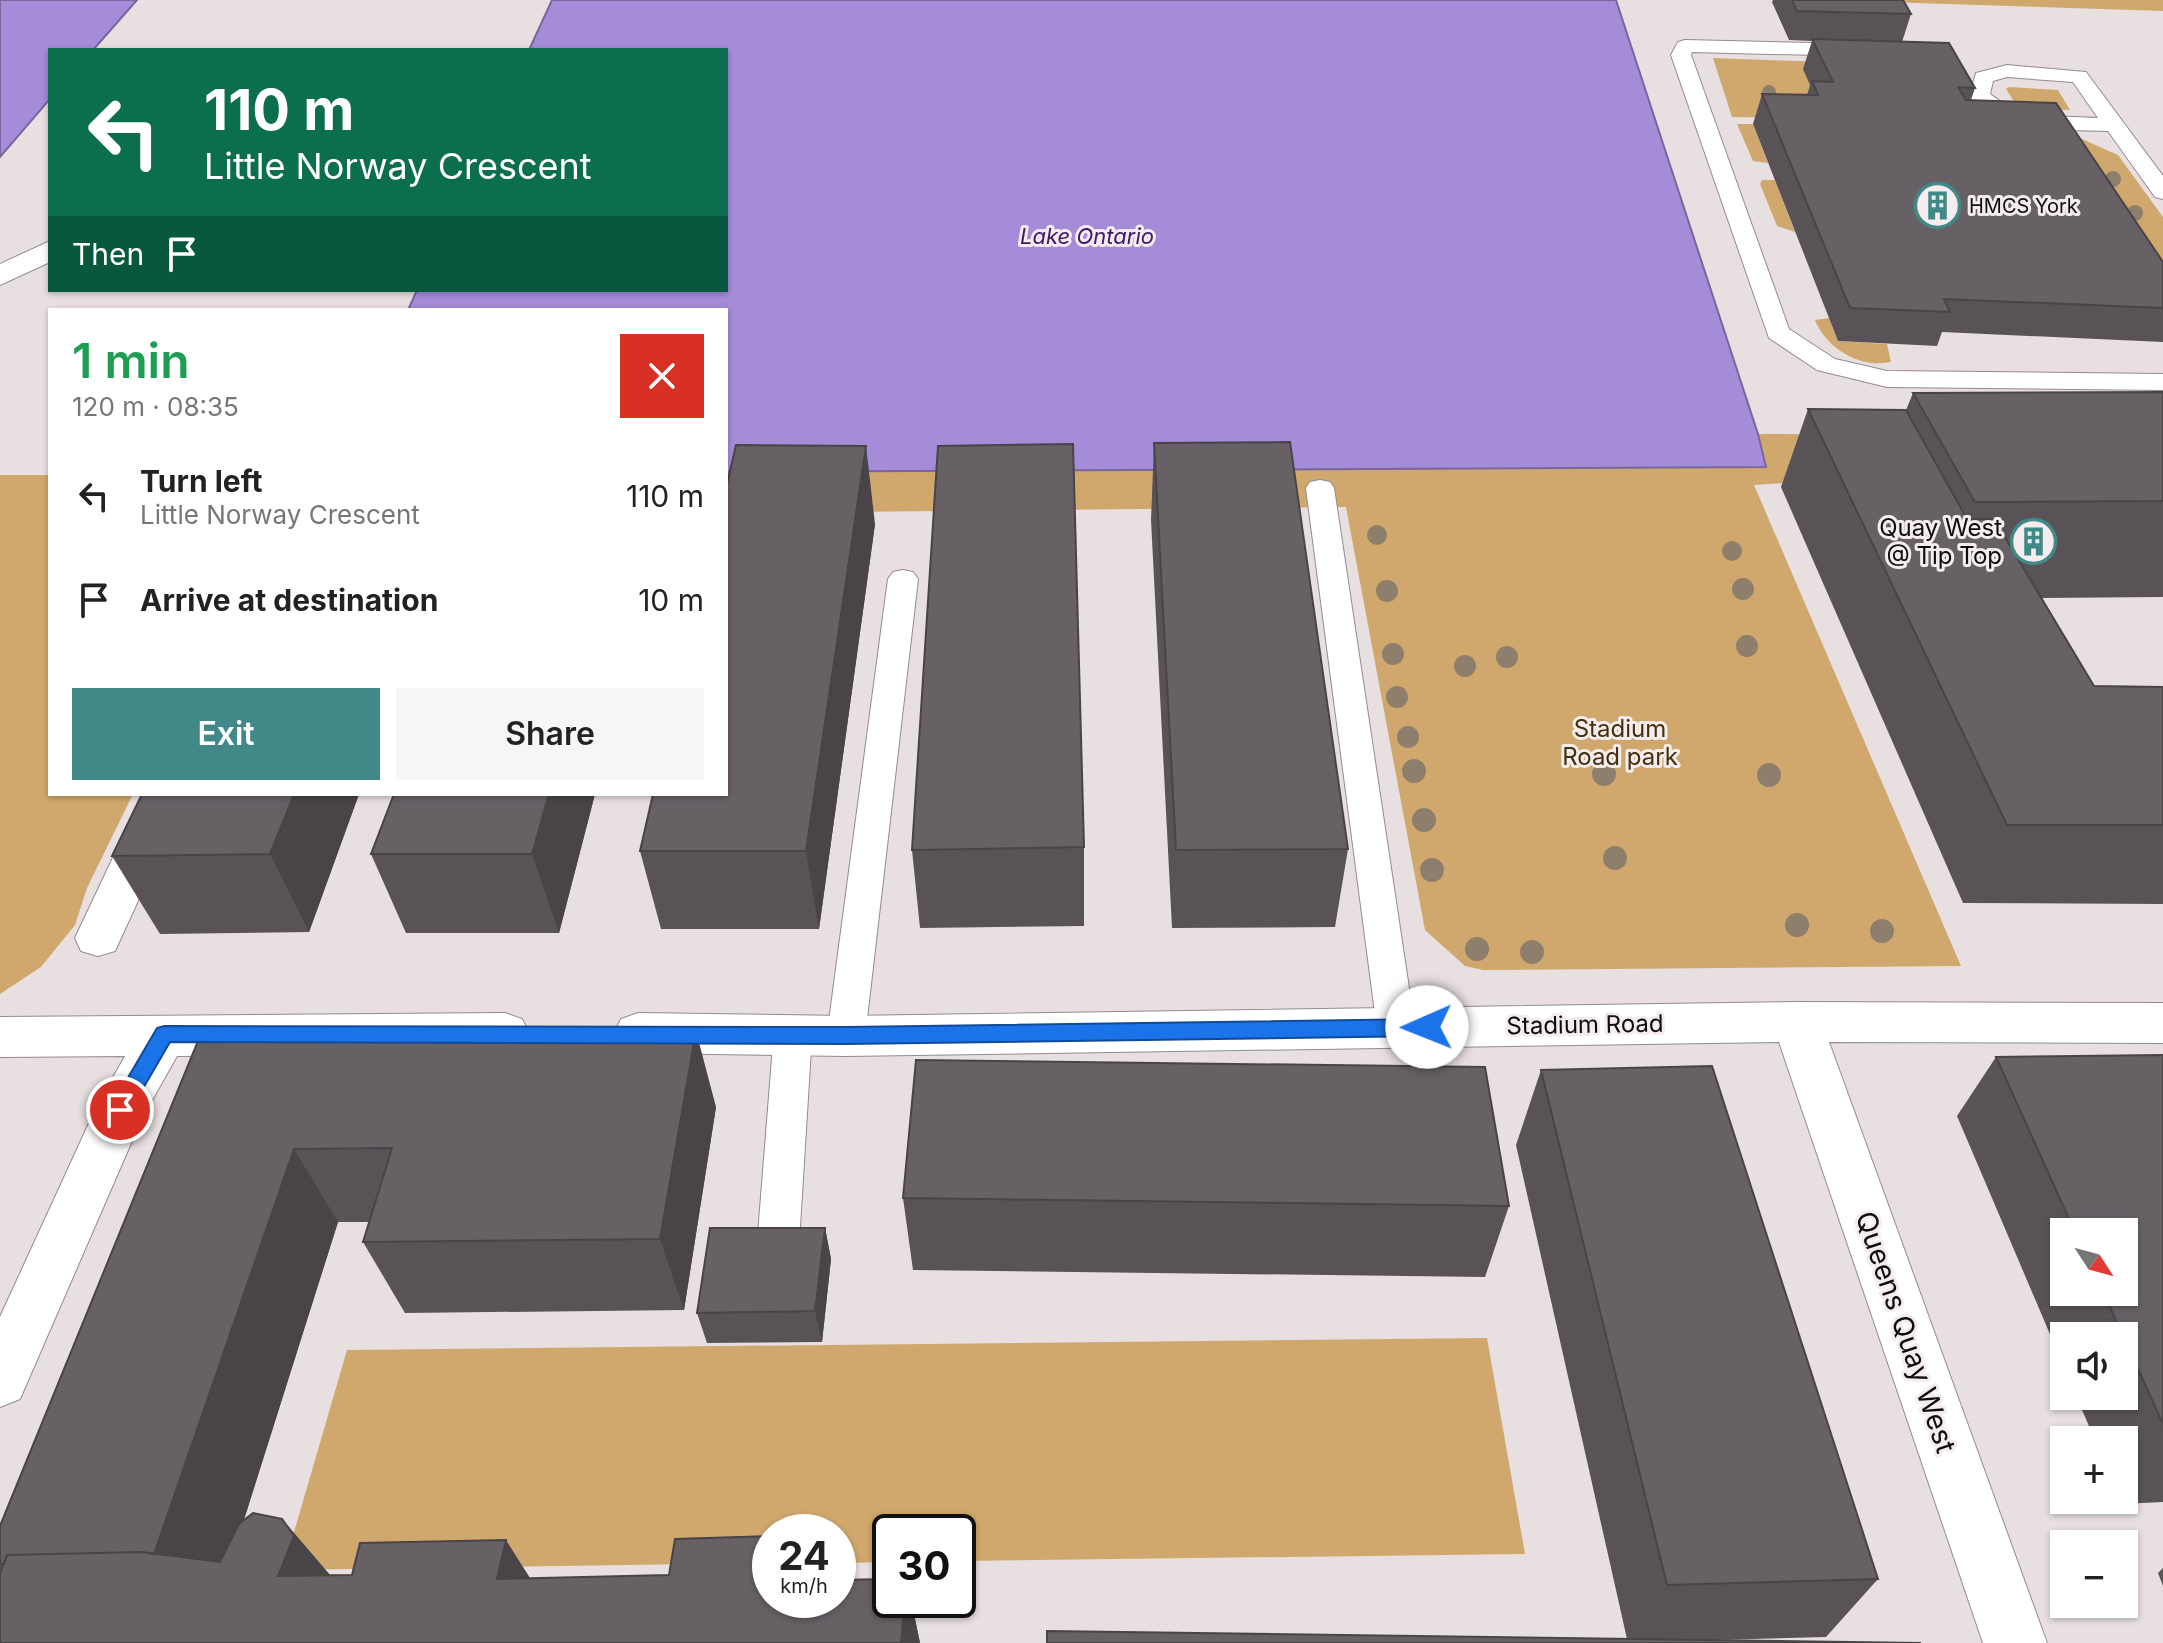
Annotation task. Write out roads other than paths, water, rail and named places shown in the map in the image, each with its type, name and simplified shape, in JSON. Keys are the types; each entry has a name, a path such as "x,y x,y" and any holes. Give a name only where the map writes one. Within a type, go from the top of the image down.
{"street":[{"path":"0,276 48,251"},
{"path":"98,938 164,796"},
{"name":"Stadium Road","path":"589,1033 846,1036 1797,1022 2163,1023"},
{"name":"Queens Quay West","path":"1797,1022 2015,1643"},
{"path":"0,1037 542,1033"},
{"path":"0,1380 120,1110 164,1034"}],"lane":[{"path":"1885,51 1685,46 1681,55 1778,333 1826,365 1887,379 2163,382"},
{"path":"2115,125 2034,121 1999,112 1979,96 1983,77 2007,71 2079,76 2115,125 2163,192"},
{"path":"1320,488 1396,1028"},
{"path":"846,1036 903,579"},
{"path":"777,1259 793,1033"}],"water":[{"path":"0,0 137,0 95,48 48,48 48,101 0,157"},
{"name":"Lake Ontario","path":"552,0 1616,0 1758,434 1766,467 728,472 728,308 409,308 416,292 728,292 728,48 530,48"}],"place":[{"name":"HMCS York","path":"1938,206"},
{"name":"Quay West @ Tip Top","path":"2033,542"}],"park label":[{"name":"Stadium Road park","path":"1620,743"}]}
